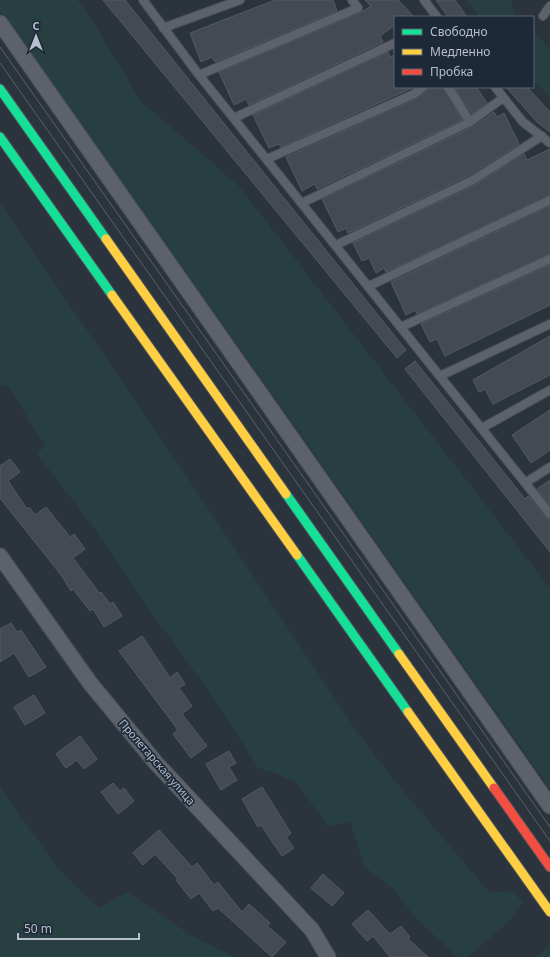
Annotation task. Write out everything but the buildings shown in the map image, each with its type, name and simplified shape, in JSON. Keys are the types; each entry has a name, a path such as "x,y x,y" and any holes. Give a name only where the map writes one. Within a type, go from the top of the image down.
{"main road":[{"path":"0,89 550,867"},
{"path":"0,137 550,912"}],"street":[{"path":"0,23 550,806"},
{"name":"Пролетарская улица","path":"0,556 90,683 161,768 312,930 328,957"}],"lane":[{"path":"143,0 199,75 550,514"},
{"path":"163,28 240,0"},
{"path":"199,75 358,8 352,0"},
{"path":"424,0 436,16"},
{"path":"543,16 550,6"},
{"path":"234,118 394,43"},
{"path":"267,159 414,94 422,88"},
{"path":"449,88 470,122"},
{"path":"495,88 523,122 550,143"},
{"path":"302,202 470,122 503,98"},
{"path":"336,245 473,180 542,136"},
{"path":"368,286 550,200"},
{"path":"401,326 550,259"},
{"path":"440,376 550,324"},
{"path":"482,428 550,390"},
{"path":"525,483 550,467"}],"green space":[{"path":"0,0 77,0 84,7 141,101 239,186 550,588 550,789 224,326 21,43 0,12"},
{"path":"466,0 514,0 511,4 516,16 478,16"},
{"path":"534,34 550,48 550,97 534,81"},
{"path":"0,203 184,472 360,736 400,787 490,893 513,891 523,903 508,922 468,957 457,957 414,916 394,890 364,866 350,821 328,827 298,784 275,773 258,768 215,700 142,600 103,540 37,454 45,446 7,384 2,387 0,384"},
{"path":"0,787 57,867 99,908 127,892 189,934 235,957 0,957"},
{"path":"550,945 550,957 536,957"}],"tram line":[{"path":"0,47 550,827"},
{"path":"0,63 550,841"}],"traffic: fast":[{"path":"0,89 106,239"},
{"path":"0,137 112,295"},
{"path":"286,494 399,654"},
{"path":"297,555 408,712"}],"traffic: slow":[{"path":"106,239 286,494"},
{"path":"112,295 297,555"},
{"path":"399,654 494,788"},
{"path":"408,712 550,912"}],"traffic: jam":[{"path":"494,788 550,867"}]}
